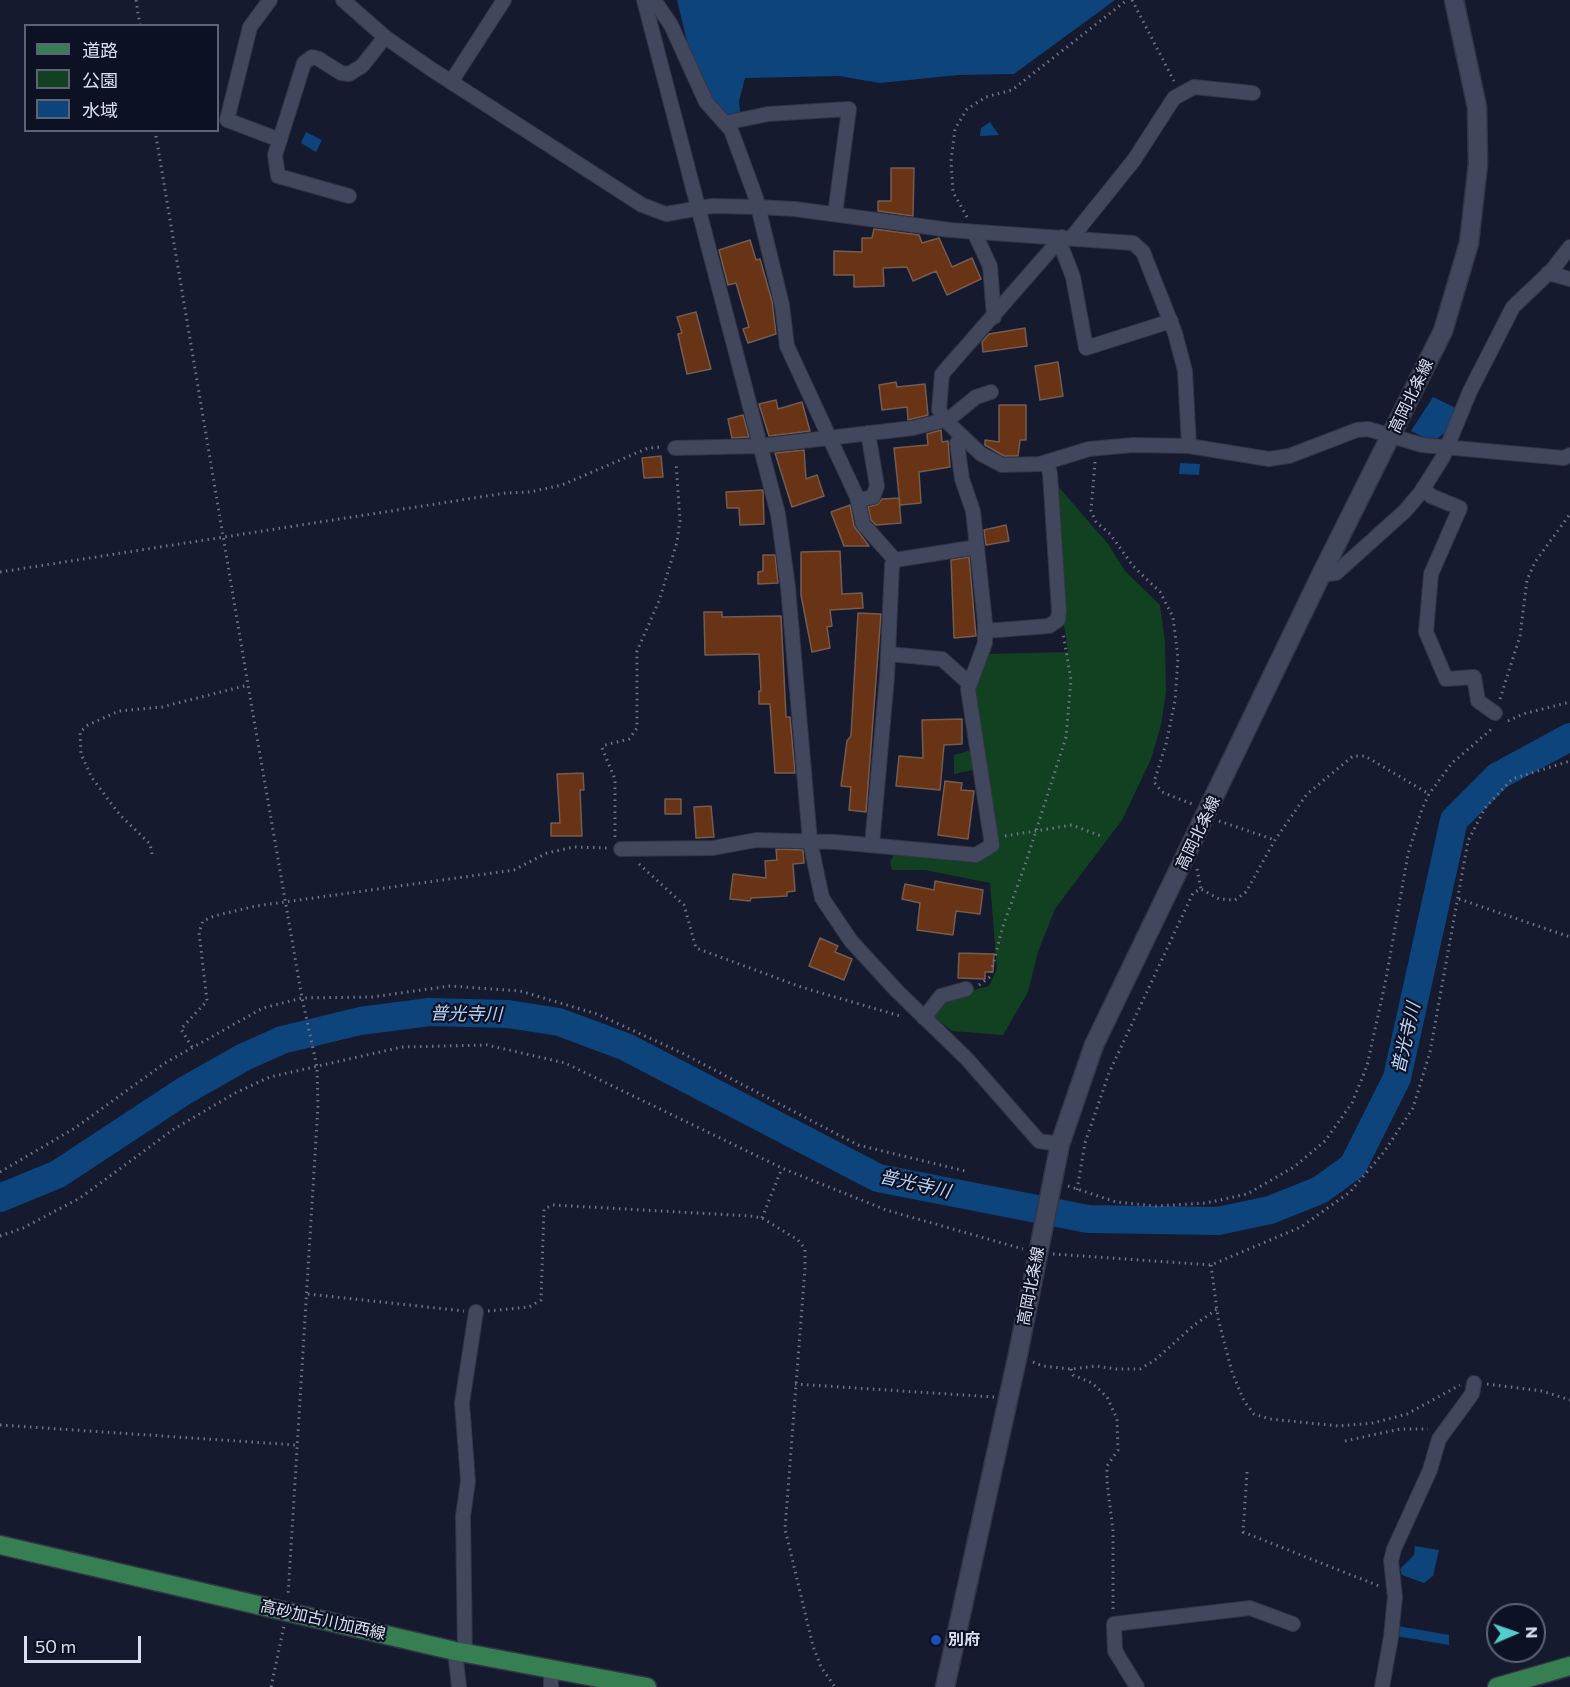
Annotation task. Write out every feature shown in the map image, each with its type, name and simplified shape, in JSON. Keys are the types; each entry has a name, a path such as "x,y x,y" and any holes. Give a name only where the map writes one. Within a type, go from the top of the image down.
{"main road":[{"name":"高岡北条線","path":"945,1687 1018,1354 1060,1144 1094,1045 1321,575 1443,331 1469,243 1478,164 1477,107 1454,0"},
{"name":"高砂加古川加西線","path":"0,1545 460,1652 551,1679 647,1687"},
{"path":"1497,1687 1570,1666"}],"street":[{"path":"270,0 250,27 227,120 280,140"},
{"path":"343,0 385,37 451,82 642,206 666,214 698,208 756,207 835,214 974,232 1133,243 1143,252 1171,321 1185,371 1189,446"},
{"path":"451,82 504,0"},
{"path":"644,0 778,514 788,587 810,841 822,898 834,920 924,1018 967,1059 1039,1141 1060,1144"},
{"path":"654,0 671,24 706,102 731,130 756,207 782,305 788,346 858,500 863,524 895,560 872,845"},
{"path":"349,196 278,176 275,155 304,63 312,57 319,59 341,74 349,74 362,66 385,37"},
{"path":"1253,93 1194,87 1174,98 1108,195 1064,239 942,374 939,410 945,420 981,454 1002,465 1047,462 1096,449 1133,445 1189,446 1269,459 1289,456 1357,430 1368,429 1422,445 1564,458 1570,455"},
{"path":"725,123 768,114 849,110 835,214"},
{"path":"974,232 990,266 994,317"},
{"path":"1064,239 1063,251 1073,277 1086,348 1171,321"},
{"path":"1321,575 1336,573 1405,511 1423,488 1447,447 1474,383 1513,307 1548,273 1570,247"},
{"path":"1548,273 1570,279"},
{"path":"675,447 760,446 913,428 945,420 976,398 991,392"},
{"path":"858,500 873,497 877,486 868,434"},
{"path":"621,849 713,848 756,840 872,845 976,855 992,845 974,742 968,690 985,643 985,631 973,511 962,479 957,443 962,438"},
{"path":"985,631 1049,626 1058,617 1050,474 1047,462"},
{"path":"1423,488 1431,496 1460,508 1431,574 1426,632 1446,680 1474,677 1478,701 1495,713"},
{"path":"895,560 977,548"},
{"path":"888,654 942,659 970,684"},
{"path":"924,1018 941,996 966,989"},
{"path":"459,1687 463,1525 468,1481 462,1403 476,1312"},
{"path":"1382,1687 1391,1638 1394,1593 1391,1561 1394,1549 1430,1470 1441,1436 1472,1394 1474,1383"},
{"path":"1137,1687 1116,1651 1114,1624 1250,1608 1293,1624"}],"path":[{"path":"136,0 140,24"},
{"path":"974,232 953,192 951,161 955,129 967,109 986,97 1012,90 1127,0"},
{"path":"1132,0 1180,94"},
{"path":"155,132 248,685 302,998 316,1064 318,1106 287,1612 271,1687"},
{"path":"0,572 506,493 531,492 562,485 648,448 675,447 680,521 677,542 658,601 637,651 637,728 629,739 605,745 602,748 615,779 615,849 574,847 547,853 514,870 256,906 213,916 203,921 199,932 207,1001 181,1029 192,1047"},
{"path":"1096,449 1091,511 1096,522 1110,534 1134,566 1160,592 1173,617 1178,658 1175,701 1166,744 1154,782 1162,792 1275,840"},
{"path":"1494,727 1492,723 1520,636 1527,580 1535,562 1570,514"},
{"path":"966,989 985,983 990,977 1002,929 1066,737 1070,713 1071,680 1058,617"},
{"path":"152,854 150,844 120,815 92,778 81,754 80,732 88,725 119,711 162,707 248,685"},
{"path":"1051,1185 1116,1202 1156,1206 1206,1203 1247,1194 1294,1167 1325,1141 1352,1103 1366,1066 1386,979 1408,854 1429,794 1452,763 1494,727 1523,714 1570,702"},
{"path":"1077,1190 1085,1143 1109,1073 1193,892 1201,890 1220,899 1235,900 1246,892 1275,840 1307,794 1353,756 1365,756 1429,794"},
{"path":"0,1236 23,1228 80,1198 174,1129 237,1092 270,1077 316,1064 402,1047 487,1045 565,1063 782,1168 886,1210 1038,1247 1211,1265 1301,1227 1350,1192 1384,1152 1413,1108 1427,1063 1468,842 1485,808 1512,779 1570,760"},
{"path":"991,838 1072,825 1101,836"},
{"path":"621,849 684,904 696,948 801,987 915,1020 924,1018"},
{"path":"1459,899 1570,937"},
{"path":"0,1172 75,1128 165,1063 263,1008 302,998 372,997 450,986 520,991 597,1014 659,1042 858,1145 965,1171"},
{"path":"762,1218 782,1168"},
{"path":"308,1294 476,1312 529,1307 541,1300 544,1209 553,1204 762,1218 798,1240 805,1249 785,1529 813,1646 820,1667 835,1687"},
{"path":"1211,1265 1217,1309 1232,1372 1244,1401 1254,1414 1270,1419 1339,1426 1373,1423 1407,1414 1468,1382 1542,1391 1570,1400"},
{"path":"1018,1354 1043,1366 1071,1369 1096,1365 1116,1369 1140,1368 1155,1360 1193,1326 1217,1309"},
{"path":"1071,1369 1073,1375 1092,1383 1107,1397 1117,1419 1118,1450 1107,1466 1113,1531 1114,1624"},
{"path":"795,1384 1008,1397"},
{"path":"0,1425 296,1445"},
{"path":"1345,1441 1400,1429 1428,1429 1441,1436"},
{"path":"1247,1472 1243,1532 1369,1580 1394,1593"}],"green space":[{"path":"1057,485 1108,544 1125,571 1160,605 1165,642 1166,692 1161,725 1151,759 1122,820 1055,909 1038,952 1028,992 1003,1035 952,1031 933,1016 942,998 989,986 997,969 990,883 925,870 892,870 890,862 895,853 994,849 982,768 954,774 954,755 979,748 971,688 987,654 1068,652 1063,618"}],"water":[{"path":"677,0 1115,0 1014,74 958,75 880,83 839,76 745,78 739,101 740,112 727,115 707,93 690,54"},
{"path":"990,122 999,135 980,136 981,128"},
{"path":"306,132 322,140 316,152 301,143"},
{"path":"1433,397 1456,408 1445,433 1438,438 1425,438 1411,431"},
{"path":"1180,463 1200,464 1199,475 1179,474"},
{"path":"1415,1546 1439,1550 1433,1576 1424,1583 1402,1575 1400,1569 1414,1555"},
{"path":"1398,1626 1449,1635 1449,1645 1396,1636"}],"building":[{"path":"891,168 914,168 913,216 878,211 878,201 891,201"},
{"path":"874,229 919,235 922,243 939,238 952,267 972,258 981,279 947,295 936,271 913,281 907,267 883,268 884,286 854,287 854,275 834,275 834,251 862,252 862,238 872,238"},
{"path":"750,240 756,260 760,259 772,301 776,334 748,343 743,329 749,327 736,283 728,285 719,250"},
{"path":"696,312 711,369 687,374 678,334 682,333 677,317"},
{"path":"1025,328 1027,346 983,352 982,342 989,334"},
{"path":"1058,362 1063,396 1040,400 1035,366"},
{"path":"896,382 897,387 925,384 928,415 908,420 907,407 882,410 879,385"},
{"path":"776,400 778,409 802,402 810,431 769,436 759,404"},
{"path":"999,405 1026,405 1026,440 1020,440 1018,456 1004,456 985,445 985,440 999,442"},
{"path":"743,415 749,437 732,438 728,419"},
{"path":"941,430 942,442 948,441 950,467 919,472 921,503 900,505 894,448 928,445 927,434"},
{"path":"804,450 806,479 817,475 824,496 792,507 775,453"},
{"path":"661,456 663,477 644,478 642,458"},
{"path":"763,490 764,524 740,525 739,508 727,508 726,492"},
{"path":"899,498 901,523 876,525 871,520 868,507 878,504 882,499"},
{"path":"850,505 854,526 869,546 844,546 831,512"},
{"path":"1006,525 1009,541 986,545 984,530"},
{"path":"840,551 842,594 862,593 863,608 830,610 832,626 827,627 830,648 812,652 801,595 801,552"},
{"path":"763,555 775,555 778,583 758,584 758,572 763,571"},
{"path":"969,557 976,636 954,638 951,560"},
{"path":"704,612 722,612 722,617 781,616 786,717 790,717 795,773 775,773 770,704 759,704 759,691 761,691 759,654 705,655"},
{"path":"858,613 881,614 866,812 849,810 851,787 841,786 847,741 851,736"},
{"path":"962,719 962,744 944,745 940,790 896,786 899,756 923,758 922,720"},
{"path":"583,773 584,790 580,790 582,836 551,836 551,823 560,823 557,774"},
{"path":"945,781 962,783 961,790 974,791 968,839 938,835"},
{"path":"665,799 681,799 681,814 665,814"},
{"path":"711,806 714,837 696,838 694,807"},
{"path":"776,849 803,850 804,863 793,864 795,891 787,892 787,896 751,898 750,901 730,899 733,874 766,878 765,861 777,860"},
{"path":"935,881 983,890 980,914 956,911 953,935 917,930 920,903 902,899 905,884 934,890"},
{"path":"820,938 838,946 835,952 852,959 844,980 809,966"},
{"path":"959,953 994,954 993,972 985,972 985,979 958,978"}],"waterway":[{"name":"普光寺川","path":"0,1198 58,1174 184,1091 244,1057 282,1040 360,1021 429,1012 508,1014 559,1022 626,1047 878,1178 1088,1219 1218,1221 1270,1210 1320,1190 1353,1166 1397,1078 1454,820 1498,776 1570,737"}],"place":[{"name":"別府","path":"936,1640"}]}
